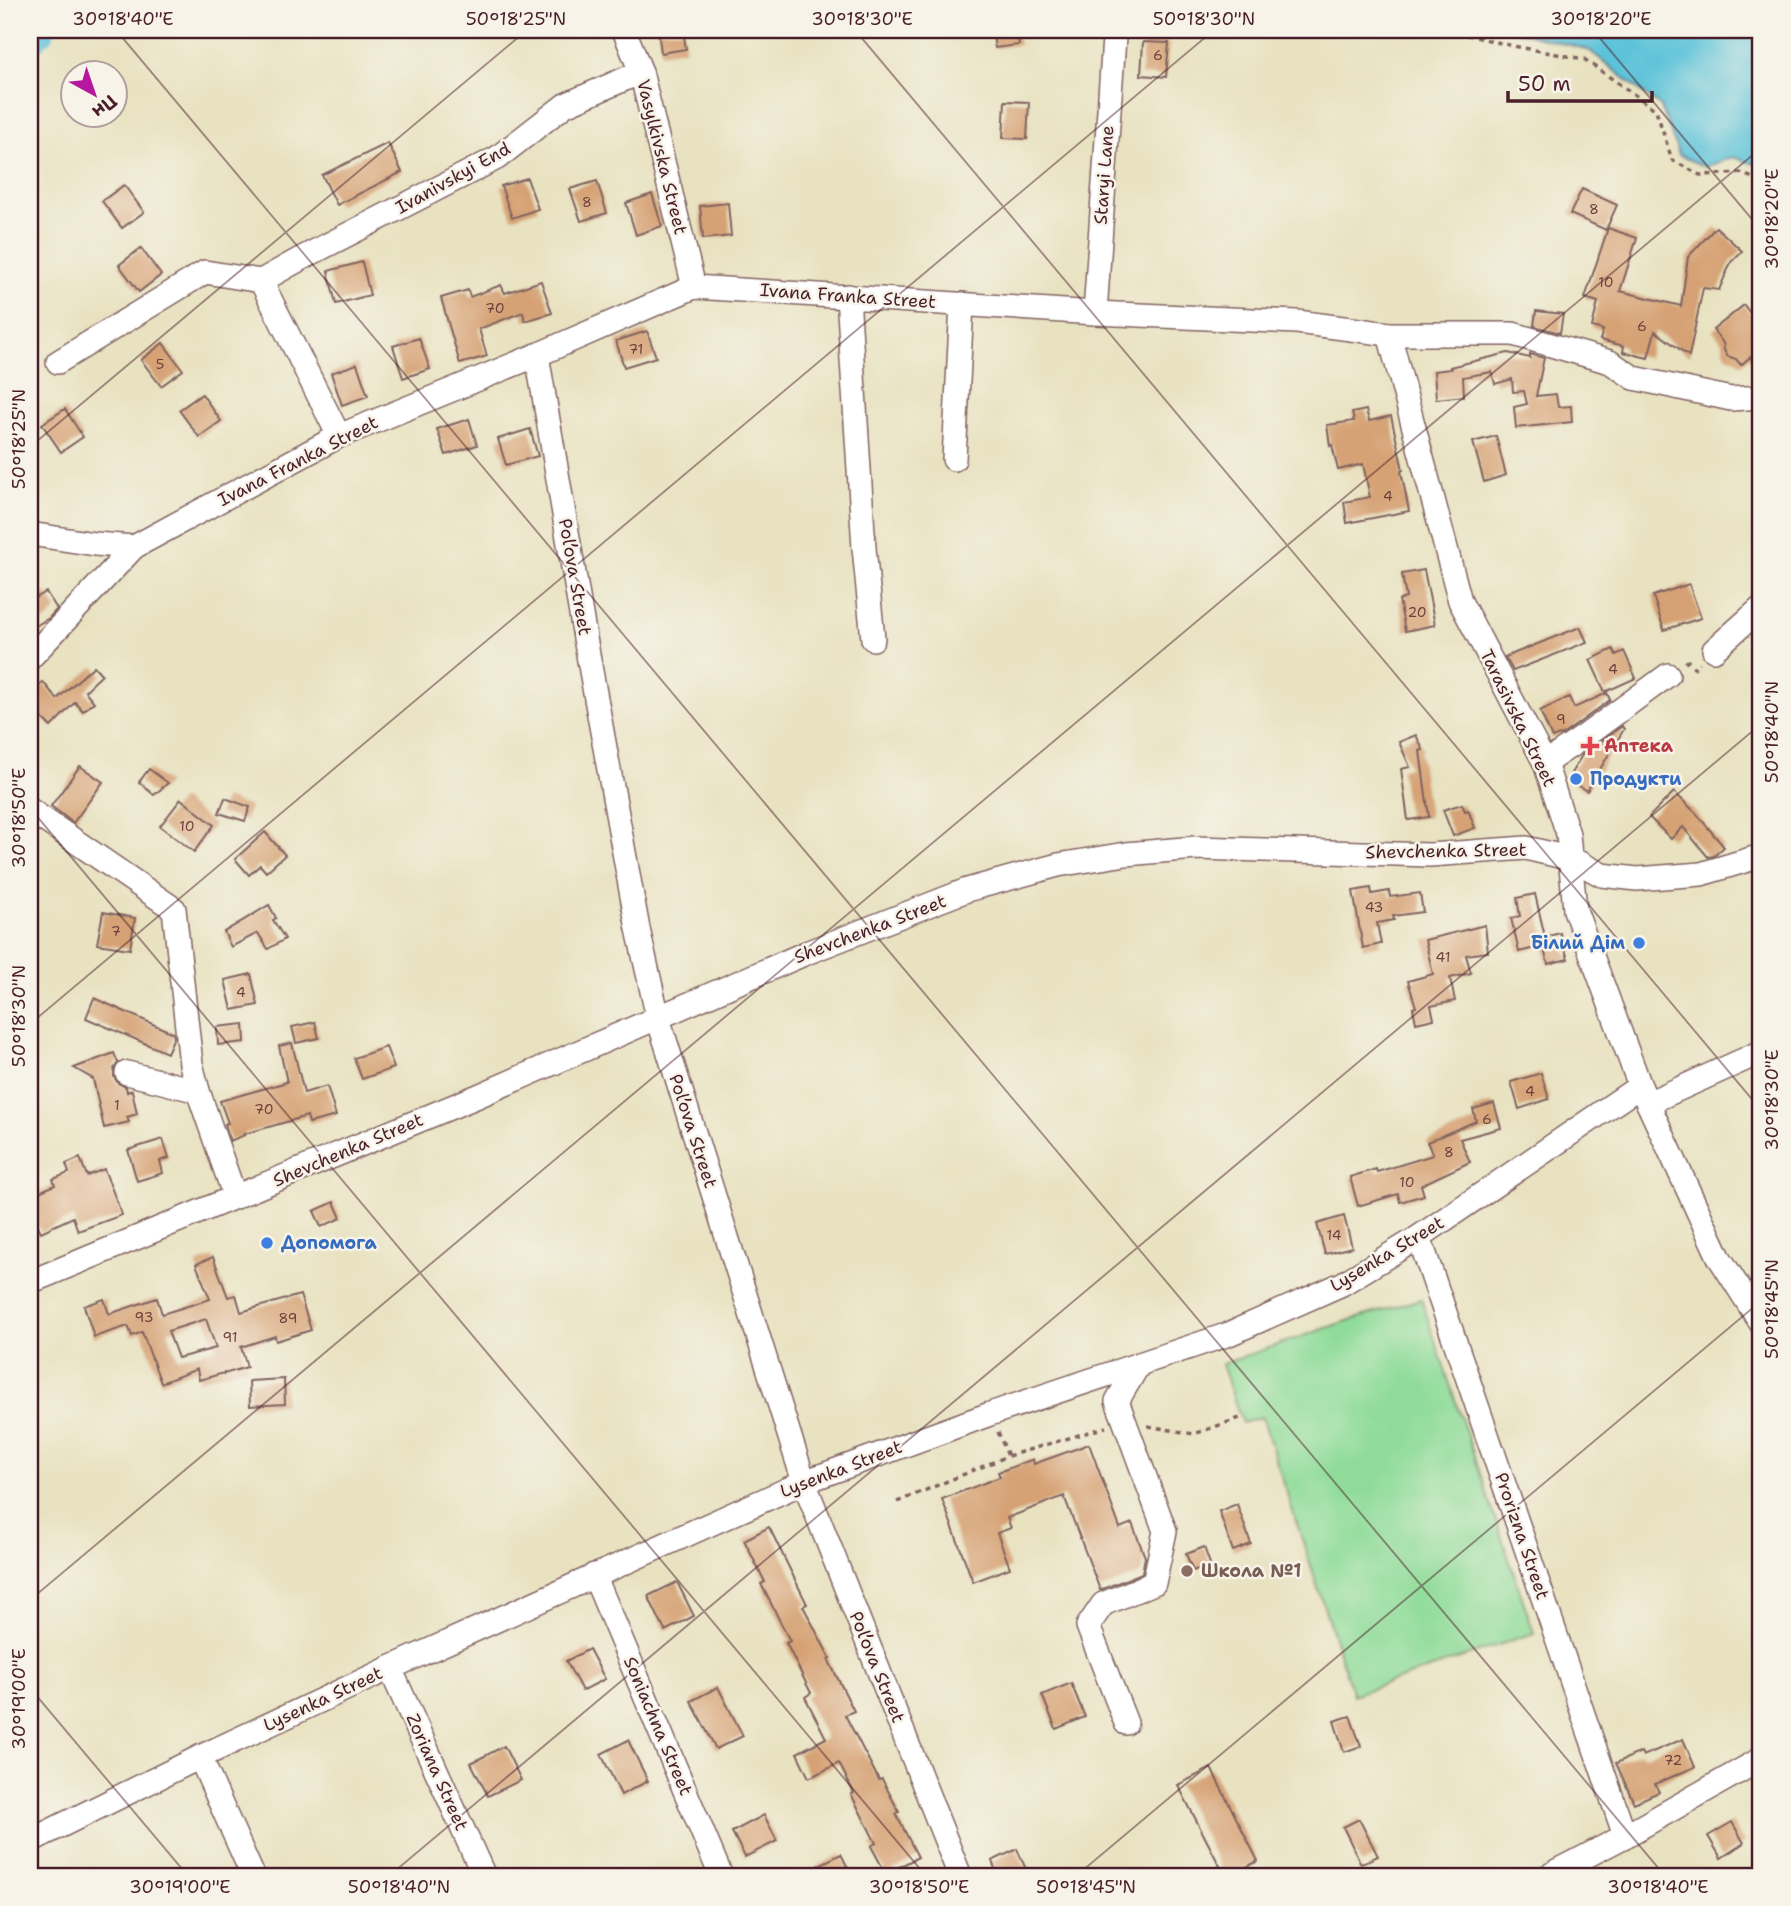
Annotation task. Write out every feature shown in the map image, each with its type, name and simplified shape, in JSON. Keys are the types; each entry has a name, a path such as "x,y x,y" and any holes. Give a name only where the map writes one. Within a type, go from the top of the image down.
{"street":[{"name":"Vasylkivska Street","path":"624,30 641,72 694,287"},
{"name":"Staryi Lane","path":"1095,313 1114,38"},
{"name":"Ivanivskyi End","path":"261,281 497,158 565,105 641,72"},
{"path":"58,362 205,272 261,281 339,436"},
{"name":"Ivana Franka Street","path":"30,658 134,547 339,436 694,287 1095,313 1297,322 1390,334 1513,334 1610,362 1634,378 1731,400 1761,397"},
{"path":"848,296 864,548 873,639"},
{"path":"954,459 962,304"},
{"name":"Tarasivska Street","path":"1390,334 1460,601 1545,763 1568,834 1575,910 1644,1094 1719,1257 1761,1323"},
{"name":"Pol’ova Street","path":"537,355 585,638 657,1018 804,1482 960,1876"},
{"path":"30,534 134,547"},
{"path":"1714,650 1761,608"},
{"path":"1545,763 1668,675"},
{"path":"30,810 174,909 191,1064 234,1197"},
{"name":"Shevchenka Street","path":"30,1282 478,1096 806,953 967,890 1058,865 1126,854 1196,848 1430,855 1526,848 1572,859 1602,875 1637,879 1701,874 1761,856"},
{"name":"Lysenka Street","path":"30,1840 390,1668 804,1482 990,1414 1228,1334 1342,1284 1644,1094 1761,1052"},
{"path":"127,1073 198,1091"},
{"name":"Prorizna Street","path":"1419,1237 1625,1836"},
{"path":"1126,1723 1088,1626 1103,1604 1154,1583 1165,1531 1117,1401 1139,1364"},
{"name":"Soniachna Street","path":"594,1575 721,1876"},
{"name":"Zoriana Street","path":"390,1668 484,1876"},
{"path":"200,1757 253,1876"},
{"path":"1548,1876 1761,1759"}],"path":[{"path":"1447,30 1584,59 1656,110 1672,160 1700,175 1741,173 1761,181"},
{"path":"1688,661 1694,668"},
{"path":"897,1502 1008,1456 1124,1422 1194,1434 1241,1418"}],"green space":[{"path":"1421,1299 1534,1633 1353,1695 1262,1417 1242,1423 1222,1364"}],"water":[{"path":"1512,30 1761,30 1761,166 1733,157 1705,167 1679,155 1661,107 1589,50"}],"building":[{"path":"658,30 683,30 686,49 661,53"},
{"path":"992,30 1017,30 1019,45 995,48"},
{"path":"1143,42 1169,43 1166,77 1141,75"},
{"path":"1005,101 1029,102 1027,139 1003,138"},
{"path":"388,143 402,172 337,205 322,175"},
{"path":"527,178 538,209 512,218 501,186"},
{"path":"597,181 607,213 581,221 570,189"},
{"path":"124,185 144,212 122,228 102,201"},
{"path":"1582,189 1617,205 1606,230 1570,214"},
{"path":"652,194 662,226 636,235 626,203"},
{"path":"728,203 731,236 703,239 700,206"},
{"path":"1716,227 1742,251 1731,262 1719,290 1703,288 1689,356 1655,331 1648,358 1623,352 1624,346 1600,340 1603,330 1592,327 1598,302 1585,298 1608,228 1637,238 1620,291 1681,306 1688,257"},
{"path":"141,248 161,275 139,292 119,265"},
{"path":"362,262 370,295 336,304 328,271"},
{"path":"541,281 552,313 525,321 523,312 479,329 487,356 460,364 441,298 468,290 470,297 501,285 505,293"},
{"path":"1744,305 1753,317 1761,311 1761,372 1750,357 1741,365 1736,359 1727,356 1723,343 1713,330"},
{"path":"1536,311 1563,314 1560,333 1534,326"},
{"path":"647,331 656,357 624,367 616,341"},
{"path":"419,338 430,369 403,378 393,346"},
{"path":"163,343 183,370 161,386 141,360"},
{"path":"1508,353 1544,358 1536,396 1556,394 1558,407 1571,406 1572,422 1516,428 1514,407 1527,404 1524,391 1513,392 1512,379 1495,384 1492,372 1463,377 1464,396 1436,399 1434,371"},
{"path":"357,364 368,396 342,405 331,373"},
{"path":"202,394 221,421 199,437 179,410"},
{"path":"65,409 83,437 61,452 42,424"},
{"path":"1366,410 1369,421 1391,416 1409,511 1347,523 1344,502 1370,497 1363,464 1338,470 1327,425 1354,421 1352,413"},
{"path":"469,419 477,445 446,455 437,429"},
{"path":"530,429 538,456 506,465 498,439"},
{"path":"1496,436 1506,475 1484,482 1473,442"},
{"path":"1424,570 1435,625 1405,631 1399,600 1406,598 1402,574"},
{"path":"1689,584 1701,618 1664,630 1653,596"},
{"path":"46,592 57,609 49,618 30,629 30,601"},
{"path":"1580,627 1587,642 1513,671 1505,657"},
{"path":"1613,649 1616,655 1624,651 1636,678 1605,692 1590,660"},
{"path":"94,666 102,675 85,691 94,702 83,711 75,702 51,727 30,706 30,693 43,682 57,699"},
{"path":"1607,693 1610,700 1561,736 1552,738 1540,711 1569,697 1574,708"},
{"path":"1622,726 1624,729 1587,791 1567,780 1582,755"},
{"path":"1416,735 1423,750 1420,751 1429,817 1408,820 1401,769 1410,767 1399,742"},
{"path":"80,766 103,782 73,823 51,806"},
{"path":"149,769 168,783 154,795 139,782"},
{"path":"1674,792 1696,813 1724,847 1714,856 1708,857 1683,827 1671,839 1649,817"},
{"path":"225,798 250,807 245,821 219,813"},
{"path":"181,799 214,825 194,852 160,826"},
{"path":"1462,804 1465,811 1468,810 1475,828 1453,836 1443,810"},
{"path":"265,832 285,855 266,872 260,865 249,875 235,859"},
{"path":"1371,888 1372,894 1389,891 1390,897 1420,893 1423,912 1393,916 1394,920 1377,923 1381,944 1363,948 1353,891"},
{"path":"1535,894 1545,937 1560,933 1568,959 1548,964 1543,946 1519,952 1511,918 1520,916 1517,898"},
{"path":"269,905 276,918 273,920 285,939 268,949 258,933 231,947 224,932"},
{"path":"103,912 135,918 130,949 97,944"},
{"path":"1485,925 1488,952 1466,955 1471,973 1450,978 1455,1001 1431,1006 1434,1019 1416,1023 1413,1008 1416,1007 1408,981 1433,974 1425,940"},
{"path":"251,974 258,1005 232,1010 225,980"},
{"path":"94,998 173,1033 174,1037 167,1053 86,1018"},
{"path":"315,1022 319,1038 296,1043 292,1027"},
{"path":"244,1024 245,1042 218,1045 217,1027"},
{"path":"292,1043 304,1093 327,1086 336,1116 309,1123 307,1116 244,1134 230,1141 225,1124 228,1123 220,1101 287,1082 279,1046"},
{"path":"386,1047 394,1068 362,1079 354,1058"},
{"path":"114,1053 118,1063 114,1069 114,1077 126,1087 127,1092 132,1090 137,1114 127,1117 129,1122 104,1128 93,1079 74,1068"},
{"path":"1541,1073 1549,1099 1519,1109 1511,1082"},
{"path":"1494,1103 1501,1128 1460,1139 1470,1162 1421,1185 1424,1195 1400,1202 1398,1194 1358,1206 1350,1177 1433,1155 1427,1142 1476,1121 1473,1109"},
{"path":"163,1139 169,1158 160,1161 163,1173 137,1181 128,1150"},
{"path":"80,1158 87,1176 104,1169 122,1215 78,1231 73,1217 41,1232 37,1224 30,1228 30,1196 55,1185 53,1179 69,1173 66,1164"},
{"path":"334,1202 341,1218 321,1227 314,1211"},
{"path":"1344,1216 1352,1247 1325,1254 1317,1224"},
{"path":"213,1257 228,1297 236,1295 241,1312 300,1295 311,1330 276,1341 275,1336 241,1347 247,1367 199,1380 197,1369 161,1383 142,1332 132,1336 128,1326 94,1337 84,1306 104,1299 109,1314 157,1298 162,1314 210,1299 196,1264","holes":["206,1319 216,1348 178,1358 168,1331"]},
{"path":"284,1379 285,1404 250,1406 249,1381"},
{"path":"1089,1444 1120,1528 1132,1523 1145,1557 1142,1573 1100,1590 1064,1496 1007,1518 1011,1528 997,1533 1010,1568 973,1582 942,1499 1000,1477 998,1472 1033,1459 1034,1464"},
{"path":"1237,1504 1251,1544 1233,1551 1219,1511"},
{"path":"769,1527 807,1604 803,1606 854,1711 845,1715 899,1812 896,1814 918,1857 886,1874 871,1846 876,1843 851,1794 854,1793 839,1763 809,1778 797,1753 826,1738 805,1697 811,1693 786,1643 790,1641 761,1584 765,1582 744,1540"},
{"path":"1204,1547 1210,1564 1193,1571 1186,1554"},
{"path":"677,1582 694,1616 665,1631 648,1596"},
{"path":"589,1649 605,1679 582,1691 566,1661"},
{"path":"1071,1683 1085,1717 1056,1729 1042,1695"},
{"path":"718,1687 743,1736 716,1749 691,1701"},
{"path":"1350,1716 1361,1746 1344,1752 1334,1721"},
{"path":"1683,1739 1695,1767 1655,1784 1659,1792 1634,1803 1616,1763 1641,1752 1643,1756"},
{"path":"628,1740 648,1781 621,1795 601,1754"},
{"path":"504,1746 521,1780 488,1796 471,1763"},
{"path":"1211,1768 1258,1861 1229,1876 1225,1876 1178,1785"},
{"path":"764,1815 777,1841 745,1857 732,1832"},
{"path":"1359,1819 1378,1856 1361,1864 1343,1827"},
{"path":"1732,1822 1744,1843 1721,1858 1708,1836"},
{"path":"1017,1849 1029,1876 998,1876 992,1861"},
{"path":"841,1854 852,1876 822,1876 817,1866"}],"waterway":[{"path":"30,36 37,30"}],"place":[{"name":"Аптека","path":"1590,746"},
{"name":"Продукти","path":"1576,779"},
{"name":"Білий Дім","path":"1639,943"},
{"name":"Допомога","path":"267,1243"},
{"name":"Школа №1","path":"1187,1571"}]}
